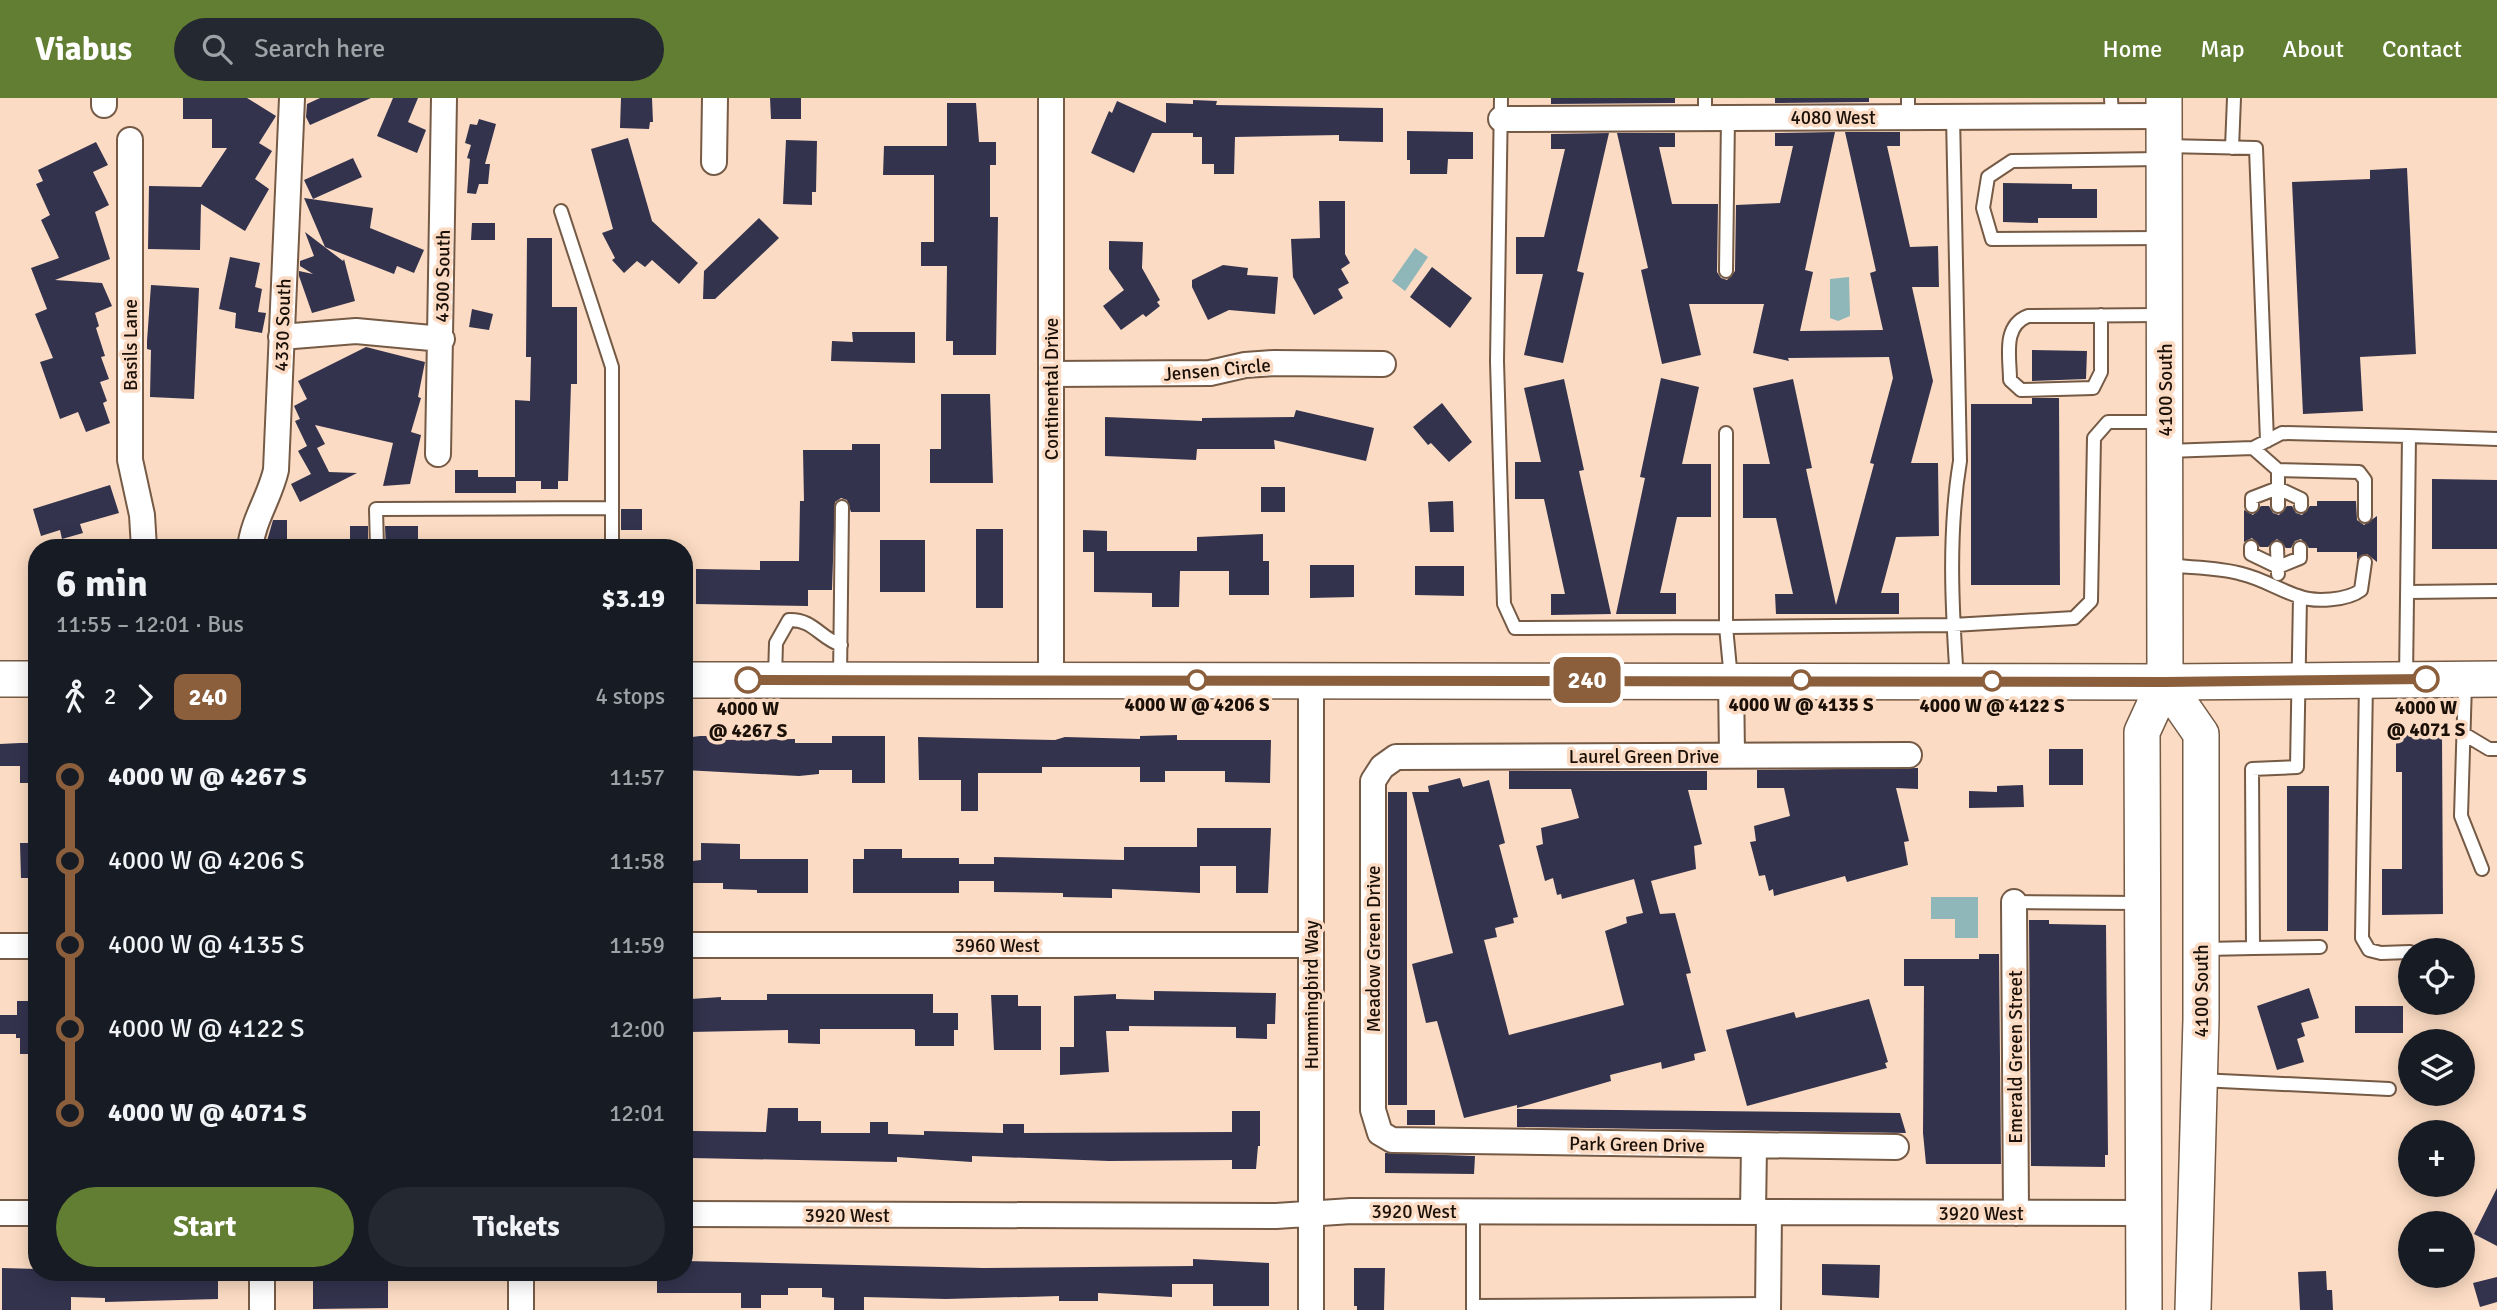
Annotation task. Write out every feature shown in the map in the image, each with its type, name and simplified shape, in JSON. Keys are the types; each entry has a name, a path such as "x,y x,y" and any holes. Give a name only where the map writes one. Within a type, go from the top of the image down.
{"main road":[{"name":"4100 South","path":"2144,1310 2142,732 2165,682 2164,130"},
{"path":"0,679 28,679"},
{"path":"693,680 1731,679 2165,682 2481,679"},
{"name":"4100 South","path":"2165,682 2201,734 2200,1080 2193,1310"},
{"path":"2143,978 2166,1049 2167,1310"}],"street":[{"name":"4330 South","path":"251,539 252,530 271,493 276,470 292,98"},
{"name":"4300 South","path":"438,454 444,98"},
{"path":"714,162 715,98"},
{"name":"Continental Drive","path":"1051,98 1051,680"},
{"name":"4080 West","path":"1501,108 1713,111 1908,107 1953,116 2112,107 2164,130"},
{"name":"Basils Lane","path":"130,140 130,460 142,515 143,539"},
{"path":"281,337 356,331 442,340"},
{"name":"Jensen Circle","path":"1051,374 1210,373 1245,365 1274,363 1383,364"},
{"path":"1731,679 1732,755"},
{"name":"Hummingbird Way","path":"1311,680 1311,1310"},
{"name":"Laurel Green Drive","path":"1382,767 1396,757 1909,755"},
{"name":"Meadow Green Drive","path":"1380,1133 1373,1110 1373,780 1382,767"},
{"name":"Emerald Green Street","path":"2014,902 2015,1213"},
{"name":"3960 West","path":"693,945 1310,945"},
{"path":"0,946 28,946"},
{"name":"Park Green Drive","path":"1380,1133 1392,1140 1896,1147"},
{"path":"1754,1146 1768,1307"},
{"name":"3920 West","path":"693,1214 1311,1214 1351,1211 2144,1213"},
{"path":"0,1213 28,1213"},
{"path":"262,1281 262,1310"},
{"path":"521,1281 521,1310"}],"lane":[{"path":"2232,148 2234,98"},
{"path":"1501,108 1498,388 1504,604 1515,628 1953,625 2074,618 2091,601 2094,438 2108,422 2165,436 2253,448 2278,470 2359,472 2365,480 2365,516"},
{"path":"1713,111 1726,271"},
{"path":"1953,116 1960,461 1953,500 1953,625 1957,681"},
{"path":"2165,238 1992,239 1983,208 1988,177 2012,161 2164,130 2232,148 2256,148 2267,441"},
{"path":"561,211 612,367 612,539"},
{"path":"2101,315 2101,372 2093,388 2021,390 2010,380 2009,333 2017,320 2028,316 2101,315 2165,315"},
{"path":"1726,433 1726,627 1731,679"},
{"path":"2253,448 2282,433 2497,439"},
{"path":"2406,680 2409,436"},
{"path":"2278,470 2278,506"},
{"path":"2252,506 2252,498 2278,488 2301,499 2301,506"},
{"path":"840,680 842,506"},
{"path":"377,539 376,509 612,508"},
{"path":"2251,547 2251,554 2278,567 2300,558 2300,548"},
{"path":"2277,548 2277,585"},
{"path":"2165,565 2241,573 2277,585 2300,597 2334,598 2352,597 2361,590 2365,562"},
{"path":"2407,592 2497,591"},
{"path":"2253,948 2252,769 2297,767 2300,597"},
{"path":"775,680 776,643 789,620 813,625 827,641 841,645"},
{"path":"2481,679 2464,734 2461,816 2482,869"},
{"path":"2367,680 2362,938 2369,950 2398,952"},
{"path":"2464,734 2488,749 2497,749"},
{"path":"2014,902 2143,903"},
{"path":"2201,949 2320,947"},
{"path":"2200,1080 2389,1089"},
{"path":"1473,1211 1473,1308 1768,1307"}],"water":[{"path":"1415,248 1428,257 1405,291 1392,281"},
{"path":"1849,277 1850,316 1838,321 1830,318 1830,279"},
{"path":"1931,897 1978,897 1978,938 1955,938 1955,919 1931,919"}],"building":[{"path":"183,98 247,98 276,116 259,143 272,151 255,179 269,189 245,231 201,204 200,250 148,249 149,186 201,187 227,148 212,148 212,119 183,119"},
{"path":"320,98 371,98 310,125 306,117 307,104"},
{"path":"393,98 418,98 408,122 426,130 417,153 377,136"},
{"path":"621,98 652,98 653,122 650,122 649,129 620,128"},
{"path":"770,98 801,98 801,119 771,119"},
{"path":"1551,98 1675,98 1675,103 1551,104"},
{"path":"1775,98 1869,98 1869,102 1775,103"},
{"path":"1193,100 1217,101 1216,105 1383,108 1383,142 1339,141 1339,135 1235,137 1234,174 1214,174 1214,164 1202,164 1202,137 1193,137 1193,133 1152,133 1134,173 1091,153 1109,111 1112,113 1117,101 1166,123 1166,103 1193,104"},
{"path":"947,103 976,103 979,142 996,142 996,165 990,165 990,217 998,217 996,355 953,355 953,341 946,341 947,266 921,266 921,242 934,242 934,175 883,175 884,146 947,146"},
{"path":"479,119 496,124 485,164 490,164 488,184 479,184 476,194 467,193 470,159 467,158 471,145 465,143 470,124 477,125"},
{"path":"1407,131 1473,132 1473,159 1448,159 1447,174 1410,174"},
{"path":"1835,132 1805,270 1813,272 1800,331 1883,330 1870,273 1876,271 1845,132 1900,132 1900,146 1887,146 1910,247 1938,246 1939,287 1912,287 1933,381 1911,463 1938,463 1939,536 1896,537 1881,593 1899,593 1899,614 1776,614 1775,594 1793,594 1776,518 1743,518 1743,464 1770,464 1753,388 1793,379 1812,468 1806,469 1836,605 1874,464 1870,463 1893,378 1889,357 1788,358 1789,361 1753,353 1764,304 1689,304 1701,355 1662,364 1641,270 1648,268 1617,133 1675,133 1675,147 1659,147 1672,204 1718,204 1717,272 1721,278 1727,280 1735,271 1736,205 1780,203 1793,146 1775,146 1775,133"},
{"path":"1609,133 1577,271 1584,273 1563,363 1524,355 1543,274 1516,274 1516,237 1544,237 1565,149 1551,149 1551,134"},
{"path":"628,138 652,221 698,263 679,284 652,260 645,267 637,261 624,273 612,260 615,258 602,233 613,229 591,149"},
{"path":"786,140 817,141 816,192 812,192 812,205 783,204"},
{"path":"96,142 108,165 93,172 109,205 95,212 110,259 55,280 102,283 112,306 95,313 99,326 96,328 105,356 101,357 109,379 100,382 107,401 103,403 110,423 86,432 78,412 60,419 40,362 53,358 35,314 47,309 31,268 59,258 41,220 50,215 36,184 43,181 38,170"},
{"path":"353,158 362,177 313,199 304,180"},
{"path":"2407,168 2416,354 2360,357 2363,411 2303,414 2292,182 2370,179 2370,170"},
{"path":"2003,183 2072,184 2072,189 2097,189 2097,218 2038,218 2038,223 2003,222"},
{"path":"304,198 373,208 370,228 424,250 414,273 397,266 394,274 325,247"},
{"path":"1319,201 1345,201 1345,254 1350,263 1341,269 1349,283 1338,289 1343,298 1314,315 1293,277 1291,239 1320,238"},
{"path":"759,218 779,238 715,299 703,299 704,271"},
{"path":"472,223 495,223 495,240 471,240"},
{"path":"305,232 343,261 344,259 355,301 312,313 299,276 299,271 313,274 300,266 300,261 314,256"},
{"path":"527,238 552,238 552,307 577,307 577,384 571,384 568,481 558,481 558,489 541,489 541,481 516,481 516,493 455,493 455,470 478,470 478,477 515,477 515,400 530,401 531,357 526,357"},
{"path":"1109,241 1143,242 1142,268 1160,300 1157,302 1160,306 1146,317 1143,314 1121,330 1103,306 1124,290 1109,269"},
{"path":"230,257 260,263 255,287 262,289 258,312 266,313 262,333 235,328 236,313 219,309"},
{"path":"1223,265 1248,268 1247,275 1278,277 1275,314 1229,310 1208,320 1192,287 1192,280"},
{"path":"1432,267 1472,298 1450,328 1410,297"},
{"path":"151,285 199,288 194,399 150,397 151,350 147,349 147,341"},
{"path":"472,309 493,314 489,330 469,327"},
{"path":"852,332 915,332 915,363 831,361 832,341 853,342"},
{"path":"366,347 425,362 418,397 421,398 411,432 421,435 410,484 383,486 393,443 315,425 325,444 317,448 329,472 357,473 300,502 291,484 311,474 298,451 307,446 295,421 300,419 294,406 307,399 298,381"},
{"path":"2032,350 2087,351 2086,379 2032,381"},
{"path":"1661,378 1699,387 1682,464 1711,464 1711,517 1677,517 1660,593 1676,593 1676,614 1616,614 1645,478 1640,477"},
{"path":"1564,379 1584,470 1579,471 1611,614 1551,615 1551,594 1565,594 1544,499 1515,499 1515,462 1541,462 1524,388"},
{"path":"941,394 990,394 993,483 930,483 930,449 941,449"},
{"path":"2032,398 2059,398 2060,585 1971,585 1971,404 2032,404"},
{"path":"1442,403 1472,442 1449,462 1431,443 1428,445 1413,427"},
{"path":"1296,410 1374,428 1366,461 1274,440 1275,449 1197,449 1196,460 1105,456 1105,417 1202,421 1202,418 1294,417"},
{"path":"852,444 880,444 880,512 851,512 847,500 841,498 835,502 832,590 808,590 808,606 696,604 696,569 760,570 760,561 799,561 800,501 804,501 803,450 852,450"},
{"path":"2432,479 2497,480 2497,549 2432,549"},
{"path":"110,485 119,513 80,524 83,533 62,539 60,530 41,536 33,509"},
{"path":"1261,487 1285,487 1285,512 1261,512"},
{"path":"1453,501 1454,532 1430,532 1428,502"},
{"path":"2317,501 2356,501 2357,520 2364,525 2377,516 2377,562 2367,554 2357,559 2357,552 2317,552 2317,548 2309,548 2301,539 2295,541 2291,548 2286,548 2277,539 2268,547 2260,547 2252,538 2244,542 2244,510 2253,515 2261,506 2269,506 2273,513 2279,515 2287,506 2292,506 2296,513 2302,515 2310,506 2317,506"},
{"path":"621,509 642,509 642,530 621,530"},
{"path":"273,520 287,520 287,539 268,539"},
{"path":"350,526 368,526 368,539 350,539"},
{"path":"385,526 418,526 418,539 386,539"},
{"path":"976,529 1003,529 1003,608 976,608"},
{"path":"1083,530 1107,531 1107,551 1197,551 1197,537 1263,534 1263,561 1269,561 1269,595 1229,595 1229,571 1180,571 1179,607 1152,607 1152,593 1094,592 1094,552 1083,552"},
{"path":"880,540 925,540 925,592 880,592"},
{"path":"1310,565 1354,565 1354,597 1310,598"},
{"path":"1415,566 1464,566 1464,596 1415,595"},
{"path":"1177,735 1177,740 1271,740 1270,783 1225,782 1225,771 1165,771 1165,782 1140,782 1140,767 1042,767 1042,773 978,773 978,811 961,811 961,780 919,780 918,737 1055,740 1065,737 1140,739 1140,736"},
{"path":"2396,735 2442,735 2443,914 2382,915 2382,869 2402,869 2402,772 2396,772"},
{"path":"719,736 719,740 795,739 795,743 832,743 832,736 885,736 885,783 852,783 852,770 819,770 819,774 799,776 693,770 693,737"},
{"path":"28,743 28,783 20,783 20,766 0,766 0,744"},
{"path":"2049,749 2083,749 2083,785 2049,785"},
{"path":"1918,768 1918,789 1896,788 1909,841 1904,842 1908,865 1847,882 1845,876 1774,896 1773,889 1769,891 1765,875 1759,876 1750,842 1756,841 1754,826 1790,816 1784,788 1757,788 1757,770"},
{"path":"1509,771 1707,771 1707,790 1688,790 1702,844 1694,846 1696,869 1651,881 1660,914 1675,913 1691,973 1686,974 1706,1051 1694,1054 1695,1060 1662,1069 1661,1062 1610,1075 1611,1081 1517,1108 1517,1105 1464,1118 1437,1021 1426,1023 1412,964 1453,953 1412,792 1429,792 1428,786 1460,778 1463,787 1489,780 1505,843 1499,845 1518,917 1513,918 1514,923 1495,928 1497,937 1484,940 1509,1035 1624,1005 1605,931 1627,923 1626,917 1643,913 1634,879 1562,899 1561,894 1557,895 1553,878 1545,881 1536,846 1543,844 1541,828 1579,818 1571,789 1509,789"},
{"path":"2023,785 2024,807 1969,808 1969,791 1997,792 1997,786"},
{"path":"2287,786 2329,786 2328,931 2287,931"},
{"path":"1388,792 1407,792 1407,1105 1388,1105"},
{"path":"1197,828 1271,828 1268,893 1236,893 1236,866 1200,866 1200,893 1112,889 1112,898 1063,897 1063,893 994,892 994,881 959,881 959,893 853,893 853,859 864,859 864,849 902,849 902,858 959,858 959,864 994,864 994,857 1124,860 1124,847 1197,847"},
{"path":"20,843 28,843 28,878 21,878"},
{"path":"701,843 740,844 740,859 808,859 808,893 757,893 757,890 723,889 723,883 693,883 693,861 701,860"},
{"path":"2029,920 2049,920 2049,924 2106,925 2108,1155 2105,1155 2105,1167 2031,1166"},
{"path":"1979,954 1999,954 2001,1164 1926,1164 1923,1133 1924,986 1904,986 1904,959 1979,959"},
{"path":"2309,988 2319,1018 2301,1023 2305,1036 2297,1039 2304,1062 2277,1070 2257,1006"},
{"path":"1154,991 1276,993 1275,1024 1267,1024 1267,1039 1236,1038 1236,1027 1129,1026 1129,1031 1106,1031 1109,1072 1060,1075 1060,1047 1074,1047 1074,996 1116,994 1116,999 1154,1000"},
{"path":"767,994 933,994 933,1013 958,1013 958,1030 954,1030 954,1046 915,1046 913,1029 820,1029 820,1044 788,1043 788,1030 693,1032 693,999 721,997 721,1000 767,1000"},
{"path":"991,995 1018,995 1018,1006 1041,1006 1041,1050 994,1050"},
{"path":"1869,999 1888,1062 1885,1063 1887,1068 1747,1106 1726,1030 1794,1012 1796,1018"},
{"path":"17,1001 28,1001 28,1054 20,1054 20,1038 16,1038 16,1034 0,1034 0,1015 17,1015"},
{"path":"2355,1006 2398,1006 2398,1015 2403,1015 2403,1029 2398,1029 2398,1033 2355,1033"},
{"path":"768,1108 798,1108 798,1121 821,1121 821,1133 870,1133 870,1122 888,1122 888,1134 924,1135 924,1131 1003,1133 1003,1124 1024,1124 1024,1133 1232,1132 1232,1111 1260,1111 1260,1146 1256,1169 1232,1169 1232,1160 1109,1161 972,1156 972,1162 897,1157 897,1162 693,1158 693,1131 766,1132"},
{"path":"1517,1109 1900,1113 1906,1133 1517,1127"},
{"path":"1407,1110 1435,1110 1435,1125 1407,1125"},
{"path":"1385,1153 1475,1156 1474,1174 1385,1173"},
{"path":"2497,1188 2497,1246 2475,1235"},
{"path":"1193,1259 1269,1263 1269,1306 1213,1306 1213,1284 1172,1284 1172,1297 1098,1293 1098,1301 1059,1301 1059,1296 946,1299 864,1297 864,1310 834,1310 834,1298 822,1297 822,1288 788,1288 788,1295 761,1295 761,1308 741,1308 741,1293 657,1293 657,1281 693,1281 693,1261 983,1268 1193,1266"},
{"path":"1822,1264 1880,1265 1879,1298 1822,1295"},
{"path":"2,1268 28,1269 28,1281 218,1281 218,1299 105,1302 105,1298 71,1297 71,1310 2,1310"},
{"path":"1354,1268 1385,1268 1384,1310 1357,1310 1357,1306 1354,1306"},
{"path":"2326,1271 2327,1290 2332,1290 2333,1310 2300,1310 2298,1272"},
{"path":"2497,1277 2497,1302 2480,1307 2475,1282"},
{"path":"313,1281 388,1281 388,1308 313,1309"}],"bus line":[{"name":"240","path":"748,680 1731,679 2165,682 2426,679"}],"place":[{"name":"4000 W @ 4071 S","path":"2426,679"},
{"name":"4000 W @ 4267 S","path":"748,680"},
{"name":"4000 W @ 4206 S","path":"1197,680"},
{"name":"4000 W @ 4135 S","path":"1801,680"},
{"name":"4000 W @ 4122 S","path":"1992,681"}]}
